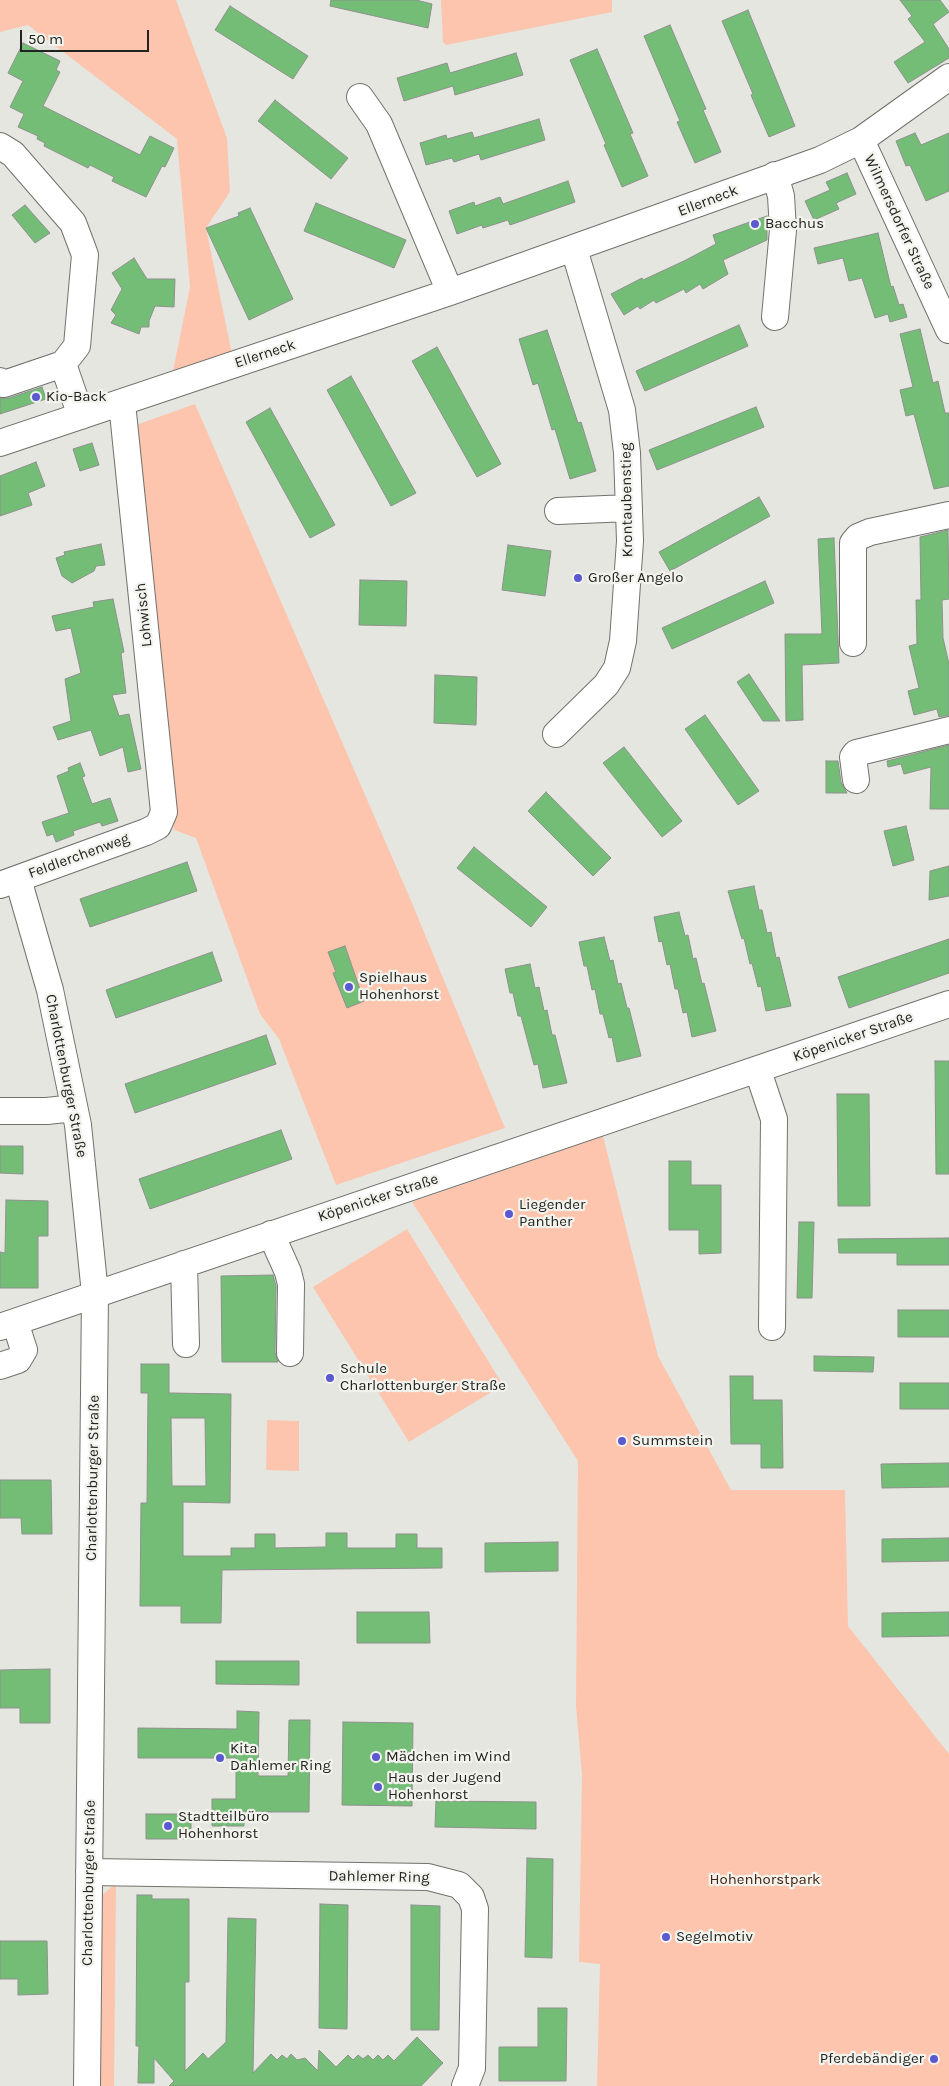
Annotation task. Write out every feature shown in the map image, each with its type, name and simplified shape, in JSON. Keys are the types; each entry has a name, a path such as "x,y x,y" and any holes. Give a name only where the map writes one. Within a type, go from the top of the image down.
{"street":[{"name":"Ellerneck","path":"0,444 450,292 820,160 862,140 949,77"},
{"path":"360,97 379,124 450,292"},
{"name":"Wilmersdorfer Straße","path":"862,140 949,330"},
{"path":"0,146 13,154 73,223 85,255 77,346 63,364 4,384 0,381"},
{"path":"775,176 781,196 783,230 778,261 776,317"},
{"name":"Krontaubenstieg","path":"556,734 606,685 617,668 623,632 630,541 627,454 622,410 574,249"},
{"path":"63,364 80,416"},
{"name":"Lohwisch","path":"122,403 164,812 158,826"},
{"path":"558,511 629,508"},
{"path":"853,642 853,543 858,537 870,532 949,515"},
{"path":"856,780 853,756 856,753 949,730"},
{"name":"Feldlerchenweg","path":"9,882 158,826"},
{"name":"Charlottenburger Straße","path":"9,882 50,990 74,1108 87,1196 95,1294 87,2086"},
{"name":"Köpenicker Straße","path":"8,1324 758,1071 949,1004"},
{"path":"758,1071 774,1119 772,1327"},
{"path":"0,1111 47,1111 74,1108"},
{"path":"271,1234 288,1272 291,1284 290,1353"},
{"path":"184,1264 186,1344"},
{"path":"0,1366 18,1360 24,1350 8,1324"},
{"name":"Dahlemer Ring","path":"89,1872 428,1877 444,1879 459,1885 471,1897 475,1908 472,2068 465,2086"}],"green space":[{"path":"0,0 176,0 227,138 230,192 206,228 234,364 170,386 190,287 177,139 28,25 0,32"},
{"path":"441,0 612,0 612,12 446,45 443,42"},
{"path":"195,404 412,903 505,1128 336,1185 279,1039 260,1014 196,838 174,830 136,425"},
{"name":"Hohenhorstpark","path":"603,1136 658,1356 731,1490 845,1490 848,1626 949,1754 949,2086 597,2086 600,1964 579,1962 582,1775 576,1706 578,1461 412,1202"},
{"path":"407,1229 503,1385 409,1442 313,1287"},
{"path":"267,1420 299,1421 299,1471 266,1470"},
{"path":"116,1883 114,2086 100,2086 97,2083 98,1899"}],"building":[{"path":"331,0 416,0 432,4 428,28 330,6"},
{"path":"900,0 940,0 949,12 933,24 949,49 949,58 908,83 894,62 925,42 908,19 912,16"},
{"path":"230,6 308,56 293,79 215,30"},
{"path":"748,10 795,126 769,137 722,21"},
{"path":"670,25 706,109 703,110 721,152 695,163 677,122 680,121 644,36"},
{"path":"23,43 60,61 56,70 60,72 43,106 140,155 150,136 174,148 165,167 162,166 146,197 112,181 114,177 90,165 88,168 44,146 45,143 37,139 38,136 18,127 24,114 10,107 23,81 8,73"},
{"path":"597,49 633,133 630,134 648,176 622,187 570,60"},
{"path":"516,53 523,75 455,95 453,86 404,101 397,78 447,63 450,73"},
{"path":"275,100 348,158 331,179 258,121"},
{"path":"539,119 545,140 481,160 479,154 454,162 452,158 426,165 420,143 446,135 447,139 472,132 474,138"},
{"path":"915,133 921,145 949,133 949,191 926,201 910,165 906,166 896,141"},
{"path":"847,173 856,194 836,203 839,209 814,220 805,201 830,190 826,182"},
{"path":"568,181 575,202 510,225 508,220 483,228 482,225 457,234 449,211 474,202 475,206 500,197 503,204"},
{"path":"316,203 406,240 394,268 304,231"},
{"path":"25,205 50,233 35,243 12,215"},
{"path":"250,208 293,299 249,320 206,228 239,216 238,213"},
{"path":"767,216 767,240 723,260 728,274 703,289 700,284 686,293 684,289 656,303 654,300 640,309 638,306 624,315 611,294 642,278 643,280 686,260 716,244 713,235"},
{"path":"878,233 891,287 893,286 899,305 903,304 907,317 890,322 888,314 875,318 862,278 849,281 843,258 818,264 814,248"},
{"path":"134,258 147,279 175,279 174,307 155,306 149,321 149,327 141,327 139,334 111,323 116,315 111,310 122,289 112,273"},
{"path":"739,325 748,346 645,391 636,371"},
{"path":"920,329 933,383 938,381 945,413 949,413 949,486 934,489 914,414 906,416 900,390 913,387 900,334"},
{"path":"547,330 578,423 581,422 596,471 570,479 555,429 552,430 538,383 533,385 519,339"},
{"path":"437,347 501,464 477,477 412,361"},
{"path":"351,376 416,493 391,506 327,390"},
{"path":"42,387 46,399 0,414 0,398 9,398"},
{"path":"756,407 764,427 657,470 649,450"},
{"path":"270,408 335,525 310,538 246,422"},
{"path":"92,443 99,465 80,471 73,449"},
{"path":"36,462 45,486 28,493 32,505 0,516 0,476"},
{"path":"759,497 770,516 670,571 659,552"},
{"path":"948,530 949,599 942,600 943,638 949,664 949,715 939,717 937,709 914,715 908,691 919,688 909,646 917,644 916,600 921,600 920,537"},
{"path":"834,538 839,663 802,665 803,720 786,721 785,634 822,634 818,539"},
{"path":"101,544 105,565 96,566 94,571 72,583 62,576 56,558 65,555 64,552"},
{"path":"508,545 551,551 545,596 502,590"},
{"path":"360,580 407,581 406,626 359,625"},
{"path":"765,581 774,603 672,649 662,628"},
{"path":"113,599 124,652 121,653 126,693 112,695 119,716 129,714 141,769 128,772 123,747 100,756 91,730 58,740 53,727 71,721 65,679 81,673 71,628 56,631 52,616 94,607 93,602"},
{"path":"749,674 780,721 763,721 737,682"},
{"path":"435,675 477,677 476,725 434,723"},
{"path":"705,715 759,791 738,805 685,729"},
{"path":"949,745 949,809 930,809 931,767 904,774 901,764 888,767 887,761"},
{"path":"624,747 682,821 662,837 603,763"},
{"path":"826,761 838,761 841,782 847,793 826,793"},
{"path":"80,763 85,776 82,777 92,804 110,798 118,821 102,826 100,822 73,831 74,835 56,842 53,834 47,836 42,822 69,813 57,776 69,771 68,768"},
{"path":"546,792 611,858 593,876 528,811"},
{"path":"906,826 914,860 893,866 884,831"},
{"path":"474,847 547,907 531,927 457,868"},
{"path":"187,862 197,891 90,927 80,899"},
{"path":"949,866 949,896 929,900 930,871"},
{"path":"754,886 759,910 762,910 767,933 771,932 776,958 779,957 791,1006 766,1011 761,986 758,987 752,963 750,964 744,938 742,939 728,891"},
{"path":"679,912 685,936 688,935 693,959 696,958 702,984 704,983 716,1031 692,1037 687,1012 683,1013 678,989 675,989 670,964 667,965 662,941 659,942 654,917"},
{"path":"604,937 610,961 613,960 618,984 621,983 627,1008 629,1008 641,1056 617,1062 612,1037 609,1038 603,1014 600,1014 595,989 592,990 579,942"},
{"path":"949,939 949,973 849,1008 838,977"},
{"name":"Spielhaus Hohenhorst","path":"345,946 364,1001 347,1008 333,973 336,972 328,952"},
{"path":"212,952 222,981 116,1018 106,990"},
{"path":"530,964 535,988 539,987 544,1011 547,1010 552,1035 555,1035 567,1083 543,1088 538,1064 534,1065 521,1016 518,1016 513,993 510,993 505,969"},
{"path":"266,1035 276,1064 135,1113 125,1084"},
{"path":"935,1061 949,1061 949,1174 936,1174"},
{"path":"837,1094 869,1094 870,1206 838,1206"},
{"path":"281,1130 292,1159 150,1209 139,1179"},
{"path":"0,1146 23,1146 23,1174 0,1173"},
{"path":"669,1161 691,1161 691,1185 721,1185 721,1253 699,1254 699,1230 669,1230"},
{"path":"6,1200 48,1201 48,1236 38,1236 38,1288 0,1288 0,1252 5,1253"},
{"path":"799,1222 814,1222 812,1298 797,1298"},
{"path":"949,1238 949,1265 897,1265 897,1253 839,1253 838,1239"},
{"path":"273,1275 276,1286 275,1353 278,1362 222,1362 221,1276"},
{"path":"898,1310 949,1310 949,1337 898,1337"},
{"path":"814,1356 874,1357 873,1372 814,1371"},
{"path":"141,1364 169,1364 169,1393 231,1394 230,1503 183,1502 183,1556 231,1556 231,1548 255,1548 255,1534 275,1534 275,1548 326,1547 326,1533 347,1533 347,1548 396,1548 396,1534 417,1534 417,1548 442,1548 442,1568 222,1570 221,1623 181,1623 181,1606 140,1606 141,1503 147,1503 148,1393 141,1393","holes":["171,1418 205,1418 206,1486 172,1486"]},
{"path":"730,1376 753,1376 753,1400 782,1400 783,1468 761,1468 761,1444 731,1444"},
{"path":"900,1383 949,1383 949,1409 900,1409"},
{"path":"949,1463 949,1487 882,1488 881,1464"},
{"path":"0,1480 51,1480 52,1534 22,1534 21,1518 0,1518"},
{"path":"949,1538 949,1561 882,1562 882,1539"},
{"path":"558,1542 558,1571 485,1572 485,1543"},
{"path":"357,1612 429,1612 430,1643 357,1643"},
{"path":"949,1612 949,1636 882,1637 882,1613"},
{"path":"216,1661 299,1661 299,1685 216,1684"},
{"path":"50,1669 50,1723 20,1723 20,1708 0,1708 0,1670"},
{"path":"237,1711 259,1712 258,1776 288,1776 289,1720 310,1720 309,1812 244,1812 244,1826 212,1826 212,1799 236,1799 236,1758 138,1758 138,1728 237,1729"},
{"name":"Haus der Jugend Hohenhorst","path":"343,1722 413,1723 412,1806 342,1805"},
{"path":"436,1801 536,1802 536,1829 435,1827"},
{"name":"Stadtteilbüro Hohenhorst","path":"146,1814 191,1814 191,1839 146,1839"},
{"path":"527,1858 553,1859 552,1958 525,1957"},
{"path":"137,1895 152,1895 152,1899 189,1899 189,1982 185,1982 185,2071 203,2053 208,2059 226,2042 228,1918 256,1919 253,2073 271,2054 277,2060 282,2055 287,2059 291,2054 297,2060 305,2058 318,2071 319,2050 336,2067 348,2055 353,2060 358,2055 363,2059 368,2055 373,2060 378,2055 383,2060 388,2055 394,2061 417,2037 443,2063 421,2086 169,2086 174,2081 154,2058 154,2083 138,2083 139,2046 136,2046"},
{"path":"320,1904 348,1905 347,2029 319,2028"},
{"path":"411,1905 440,1906 439,2030 411,2030"},
{"path":"0,1941 47,1941 48,1994 18,1995 18,1979 0,1979"},
{"path":"538,2008 567,2008 566,2081 499,2081 499,2047 538,2047"}],"place":[{"name":"Bacchus","path":"755,224"},
{"name":"Kio-Back","path":"36,397"},
{"name":"Großer Angelo","path":"578,578"},
{"name":"Spielhaus Hohenhorst","path":"349,987"},
{"name":"Liegender Panther","path":"509,1214"},
{"name":"Schule Charlottenburger Straße","path":"330,1378"},
{"name":"Summstein","path":"622,1441"},
{"name":"Mädchen im Wind","path":"376,1757"},
{"name":"Kita Dahlemer Ring","path":"220,1758"},
{"name":"Haus der Jugend Hohenhorst","path":"378,1787"},
{"name":"Stadtteilbüro Hohenhorst","path":"168,1826"},
{"name":"Segelmotiv","path":"666,1937"},
{"name":"Pferdebändiger","path":"934,2059"}]}
